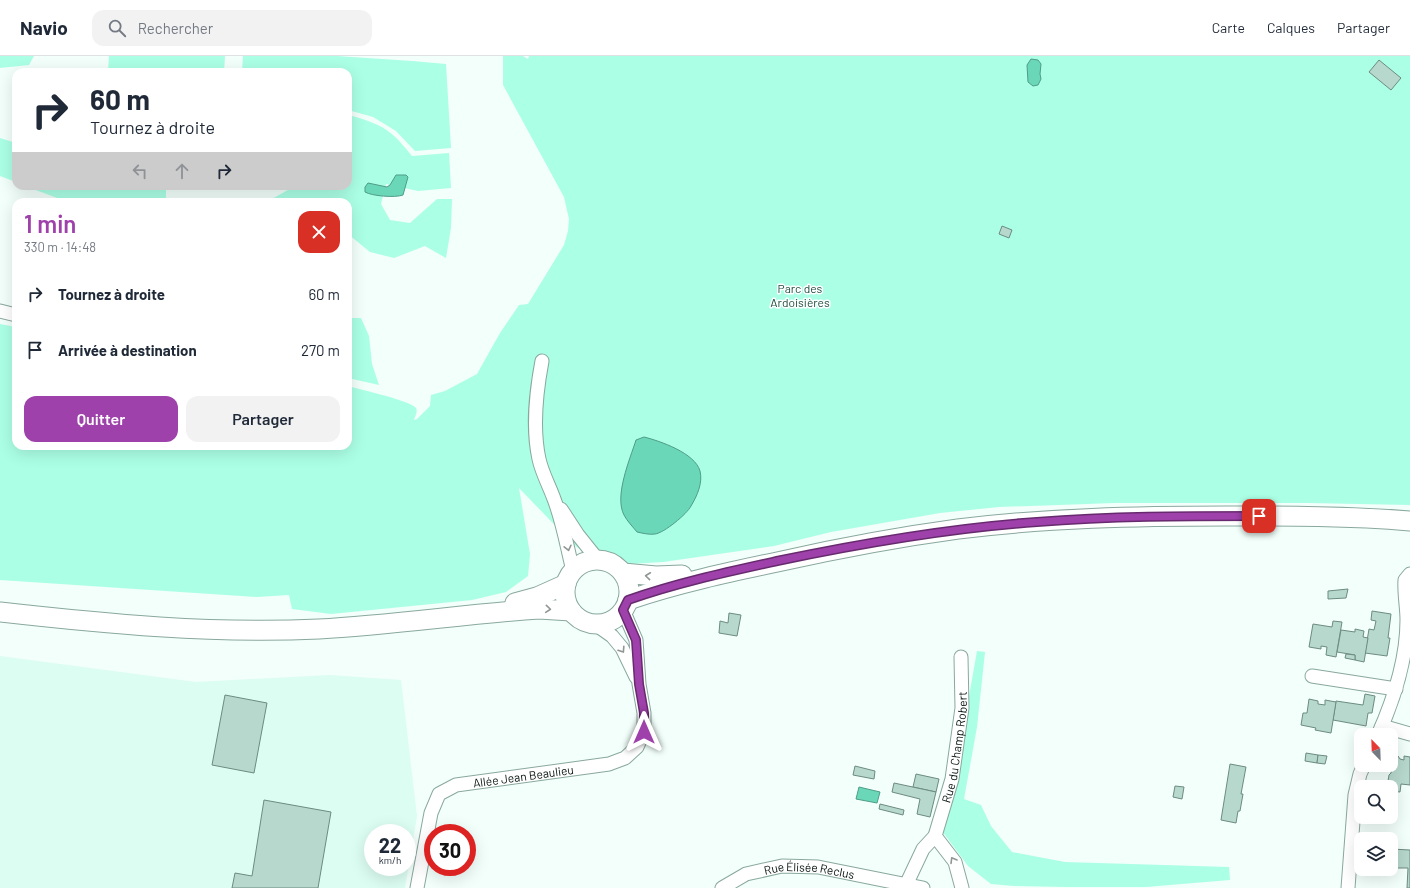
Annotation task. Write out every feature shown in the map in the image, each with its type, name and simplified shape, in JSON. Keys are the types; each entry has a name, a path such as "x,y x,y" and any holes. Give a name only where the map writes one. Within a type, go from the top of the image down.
{"main road":[{"path":"625,605 657,590 729,572 871,543 958,530 1073,519 1180,516 1275,516 1410,521"},
{"path":"481,613 537,597 569,577 580,564 598,560 608,562 616,566 623,573 629,590 625,605 616,617 606,622 595,624 578,618 571,611 566,598 569,577"},
{"path":"623,573 656,576 729,572"},
{"path":"0,612 138,626 242,630 351,626 481,613 539,609 571,611"}],"street":[{"path":"0,311 12,314"},
{"path":"542,361 535,411 536,441 539,459 554,500 569,577"},
{"path":"554,500 578,535 598,560"},
{"path":"1381,728 1396,690 1403,659 1407,620 1407,579"},
{"name":"Allée Jean Beaulieu","path":"417,888 431,813 439,794 456,785 609,764 625,758 637,747 644,732 644,713 639,684 636,640 625,605"},
{"name":"Allée Jean Beaulieu","path":"595,624 612,636 622,648 639,684"},
{"name":"Rue du Champ Robert","path":"906,884 923,849 935,836 952,780 962,708 961,657"},
{"path":"1312,676 1396,690"},
{"path":"1398,731 1410,734"},
{"path":"1348,888 1355,795 1361,772"},
{"path":"935,836 955,862 962,888"},
{"name":"Rue Élisée Reclus","path":"722,888 746,874 782,866 818,867 923,888"}],"shaded area":[{"path":"1031,59 1038,60 1041,64 1041,79 1038,85 1033,86 1028,82 1027,65"},
{"path":"396,175 406,175 408,177 403,195 384,196 373,195 365,192 365,187 368,183 387,187"},
{"path":"644,437 659,441 684,453 697,465 701,476 699,489 689,509 669,527 659,533 653,534 637,532 628,522 621,507 622,488 627,467 636,440"},
{"path":"0,656 196,682 330,675 401,680 417,816 416,824 364,824 364,876 407,876 405,888 0,888"},
{"path":"859,787 880,792 877,803 856,799"}],"green space":[{"path":"0,56 34,56 29,65 0,68"},
{"path":"109,56 225,56 224,68 108,68"},
{"path":"243,56 337,56 446,64 451,148 415,151 396,131 373,117 352,111 352,68 242,68"},
{"name":"Parc des Ardoisières","path":"503,56 523,56 528,59 529,56 1410,56 1410,505 1308,503 1115,503 999,507 940,513 831,532 774,546 663,562 613,565 589,555 574,545 519,488 530,554 528,576 506,592 472,600 331,614 292,609 289,595 257,597 0,580 0,324 12,326 12,450 352,450 352,387 412,405 417,410 414,420 417,419 430,406 431,395 445,391 477,374 500,333 519,305 528,304 564,245 568,231 569,219 564,197 503,85"},
{"path":"352,116 366,120 378,125 396,137 412,156 449,153 451,188 418,191 386,184 381,204 390,220 410,223 437,199 452,199 451,228 446,258 425,246 394,258 370,252 352,237 352,198 274,198 288,190 352,190"},
{"path":"0,138 12,142 12,180 0,176"},
{"path":"36,190 166,190 166,198 57,198"},
{"path":"352,318 361,318 369,336 372,364 379,385 352,379"},
{"path":"977,651 985,652 977,727 964,799 981,805 991,826 1012,852 1065,862 1229,867 1230,880 1146,887 1014,886 991,884 968,866 942,831 953,787"}],"building":[{"path":"1379,60 1401,78 1391,90 1369,72"},
{"path":"1002,226 1012,230 1009,238 999,234"},
{"path":"1348,589 1346,598 1328,599 1328,591"},
{"path":"1372,611 1391,614 1388,638 1390,638 1387,656 1365,653 1369,629 1374,630 1376,621 1371,620"},
{"path":"729,613 741,615 737,636 719,633 720,621 728,623"},
{"path":"1333,621 1342,622 1336,657 1326,655 1327,647 1321,646 1321,649 1309,647 1313,624 1332,627"},
{"path":"1355,629 1364,631 1363,637 1368,638 1364,662 1355,660 1355,655 1337,652 1341,630 1355,632"},
{"path":"1346,654 1355,655 1355,660 1345,658"},
{"path":"1365,694 1375,696 1372,713 1368,713 1366,726 1333,720 1336,701 1363,705"},
{"path":"225,695 267,703 254,773 212,765"},
{"path":"1309,699 1318,701 1318,704 1325,705 1325,700 1336,702 1331,733 1315,730 1316,728 1301,725 1303,713 1307,713"},
{"path":"1306,753 1318,755 1317,763 1305,761"},
{"path":"1318,755 1327,756 1325,764 1317,763"},
{"path":"1398,756 1400,759 1404,760 1404,756 1410,757 1410,785 1401,784 1400,792 1398,792 1398,780 1388,780 1391,773 1398,772"},
{"path":"1230,764 1246,767 1241,794 1243,794 1240,811 1238,811 1236,823 1221,820"},
{"path":"855,766 875,771 874,779 853,775"},
{"path":"916,774 939,779 936,792 913,787"},
{"path":"894,783 936,792 930,817 917,814 920,799 892,792"},
{"path":"1175,786 1184,787 1182,799 1173,797"},
{"path":"264,800 331,812 318,888 232,888 235,873 252,876"},
{"path":"880,804 904,810 903,815 879,809"},
{"path":"1398,849 1410,850 1410,888 1407,888 1408,868 1398,868"}],"route":[{"path":"644,732 644,713 639,684 636,640 623,610 628,600 657,590 787,559 871,543 958,530 1073,519 1180,516 1259,516"}]}
